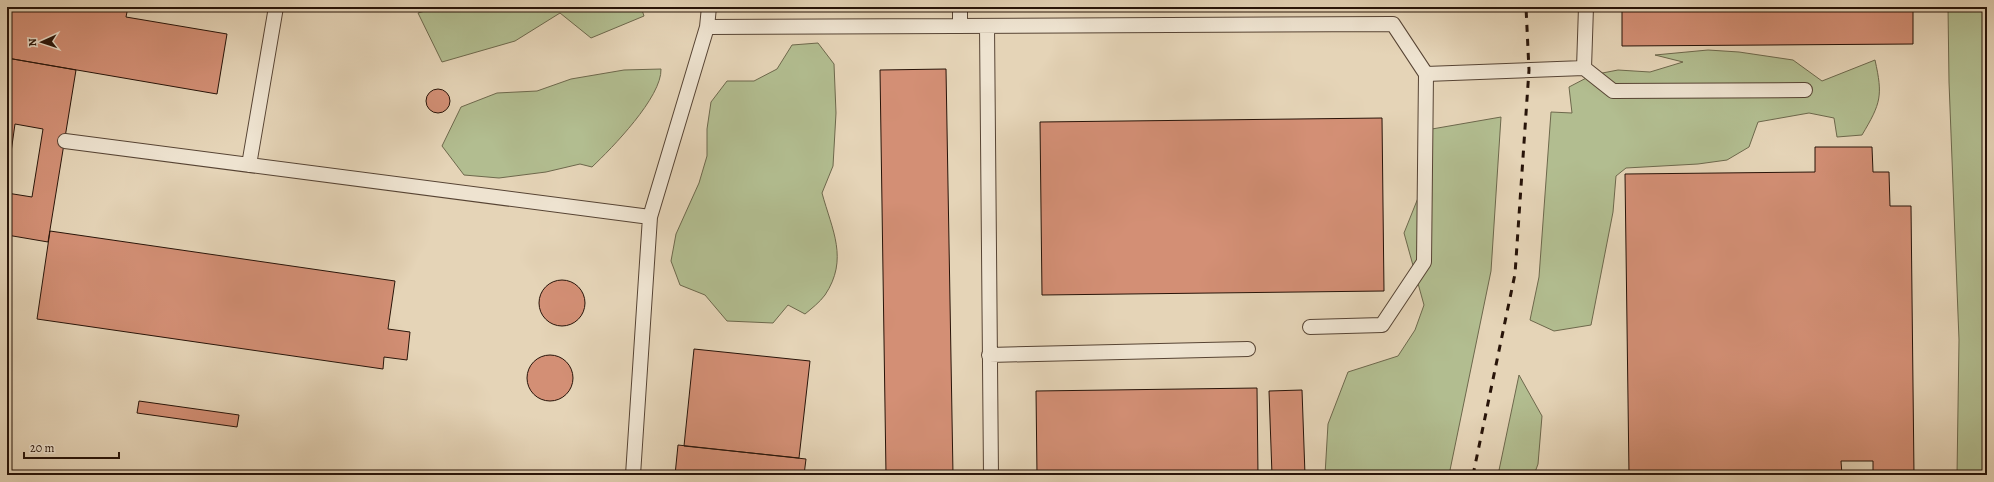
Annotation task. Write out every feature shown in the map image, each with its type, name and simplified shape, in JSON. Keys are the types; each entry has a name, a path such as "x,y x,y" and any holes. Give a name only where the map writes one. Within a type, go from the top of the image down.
{"lane":[{"path":"249,165 276,7"},
{"path":"633,475 650,217 707,27 709,7"},
{"path":"960,7 960,26"},
{"path":"1584,68 1586,7"},
{"path":"707,27 1393,24 1426,74 1424,262 1382,325 1310,327"},
{"path":"987,26 991,475"},
{"path":"1426,74 1584,68 1613,91 1805,90"},
{"path":"65,141 650,217"},
{"path":"989,355 1248,349"}],"green space":[{"path":"439,7 641,7 644,16 591,38 560,13 515,41 442,62 418,13"},
{"path":"1948,7 1987,7 1987,449 1982,475 1957,475 1959,340 1949,82"},
{"path":"818,43 834,64 836,113 833,166 822,193 834,232 836,244 836,269 832,282 823,298 805,314 788,305 773,323 727,321 705,295 680,285 671,261 676,234 699,183 707,156 707,129 711,102 727,81 754,81 777,69 792,45"},
{"path":"1708,50 1739,52 1793,60 1822,81 1875,60 1879,82 1879,99 1877,107 1862,135 1837,137 1834,118 1809,113 1758,122 1749,147 1727,160 1698,164 1626,168 1616,176 1613,212 1591,325 1554,331 1530,320 1539,277 1551,112 1572,113 1569,87 1592,75 1618,70 1650,72 1683,62 1655,55"},
{"path":"661,69 659,80 645,107 623,135 592,167 580,164 546,172 499,178 464,175 442,146 461,107 497,93 537,91 571,79 624,70"},
{"path":"1501,117 1491,271 1449,475 1325,475 1328,424 1348,372 1398,356 1415,330 1424,305 1404,233 1424,183 1432,129"},
{"path":"1519,375 1542,416 1538,464 1534,475 1498,475"}],"building":[{"path":"7,7 128,7 126,17 227,34 217,94 7,58"},
{"path":"1417,7 1496,7 1496,9 1417,10"},
{"path":"1622,7 1913,7 1913,44 1622,46"},
{"path":"7,58 76,70 48,242 7,235 7,193 32,197 43,129 15,124 7,181"},
{"path":"946,69 953,475 886,475 880,70"},
{"path":"438,89 443,90 449,96 449,106 443,112 438,113 433,112 427,106 426,101 427,96 433,90"},
{"path":"1382,118 1384,291 1042,295 1040,122"},
{"path":"1815,147 1872,147 1873,172 1889,172 1890,206 1911,206 1914,475 1873,475 1873,461 1841,461 1842,475 1629,475 1625,174 1815,172"},
{"path":"50,231 395,281 388,329 410,332 407,360 384,357 383,369 37,319"},
{"path":"557,280 567,280 575,284 581,290 585,298 585,308 581,316 575,322 567,326 557,326 549,322 543,316 539,308 539,298 543,290 549,284"},
{"path":"694,349 810,361 799,458 684,446"},
{"path":"545,355 555,355 563,359 569,365 573,373 573,383 569,391 563,397 555,401 545,401 537,397 531,391 527,383 527,373 531,365 537,359"},
{"path":"1257,388 1258,475 1037,475 1036,391"},
{"path":"1302,390 1305,475 1272,475 1269,391"},
{"path":"139,401 239,415 237,427 137,413"},
{"path":"678,445 806,459 804,475 675,475"}],"railway":[{"path":"1473,475 1515,274 1529,70 1526,7"}]}
